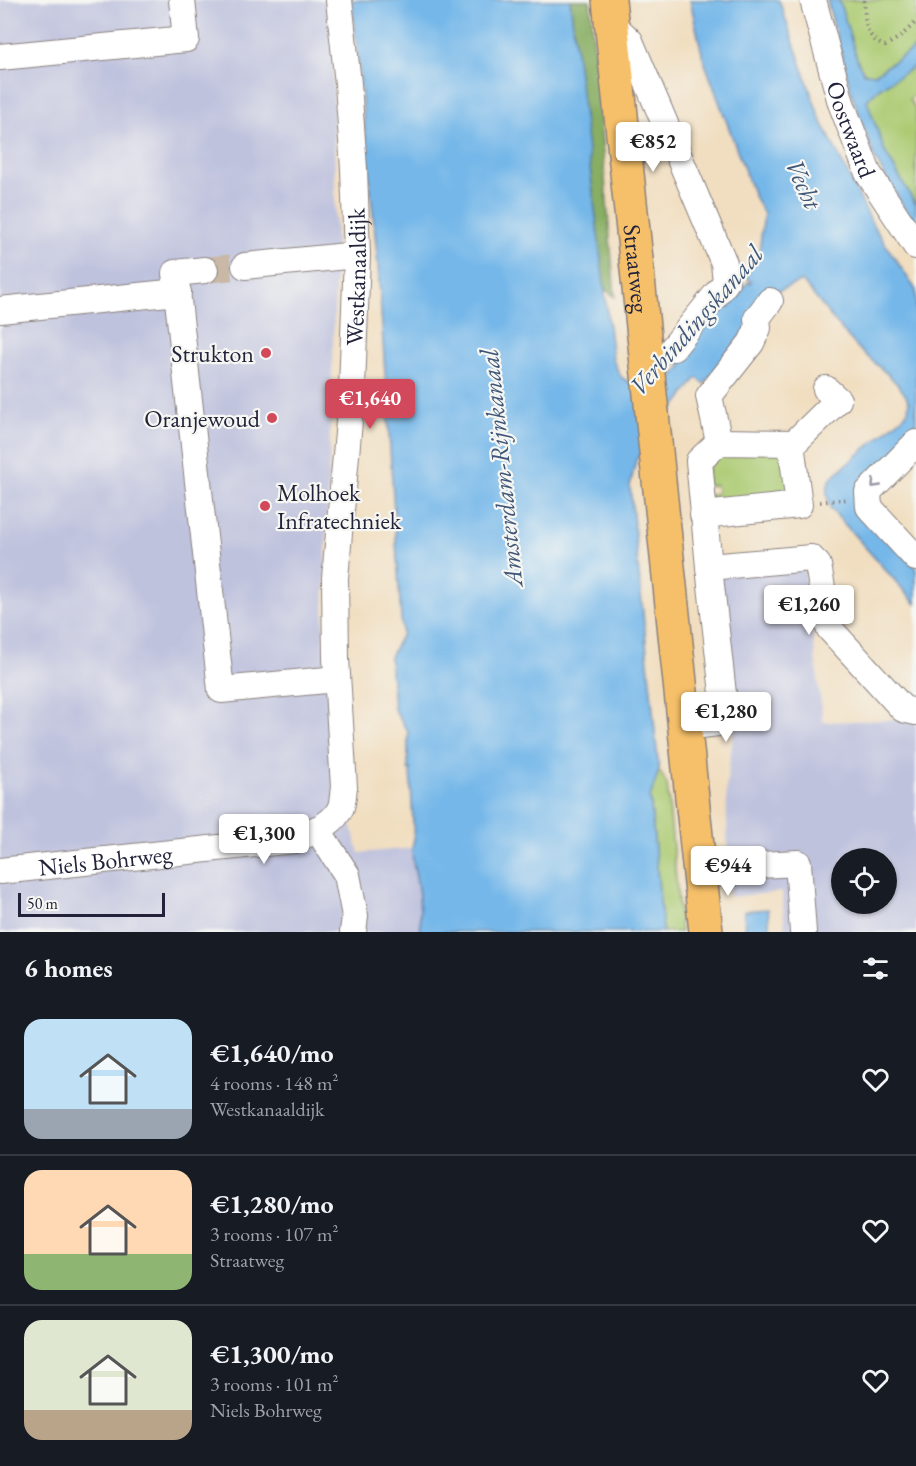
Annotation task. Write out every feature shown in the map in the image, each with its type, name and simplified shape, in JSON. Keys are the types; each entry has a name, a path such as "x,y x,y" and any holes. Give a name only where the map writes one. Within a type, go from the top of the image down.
{"main road":[{"name":"Straatweg","path":"611,12 660,350 658,459 698,868 707,927"}],"street":[{"path":"0,57 186,39 182,0"},
{"name":"Westkanaaldijk","path":"318,829 332,820 341,807 344,787 337,679 335,578 352,388 357,255 348,84 339,0"},
{"name":"Oostwaard","path":"813,0 841,103 868,173 916,246"},
{"name":"Straatweg","path":"611,12 630,41 724,263 726,282 660,350"},
{"path":"245,266 357,255"},
{"path":"205,270 176,273 221,690 337,679"},
{"path":"0,310 178,292"},
{"path":"719,442 709,396 751,343 758,328 757,318 770,301"},
{"path":"704,522 799,505 792,451 794,443 838,400 826,388"},
{"path":"684,727 718,723 724,703 699,461 719,442 794,443"},
{"path":"916,443 868,492 869,507 916,558"},
{"path":"709,567 811,558 818,565 829,628 903,709 916,712"},
{"path":"318,829 347,875 355,916 353,932"},
{"name":"Niels Bohrweg","path":"0,871 294,840 318,829"},
{"path":"698,868 798,863 803,932"}],"path":[{"path":"864,0 869,33 875,43 885,46 900,38 916,22"},
{"path":"826,501 859,497"}],"shaded area":[{"path":"0,0 327,0 333,61 336,255 323,643 345,803 359,853 413,848 421,932 0,932"},
{"path":"804,565 823,722 913,719 916,722 916,932 785,932 782,892 729,897 726,788 735,722 717,573"}],"green space":[{"path":"570,0 590,0 615,297 604,288"},
{"path":"839,0 916,0 916,47 875,74 864,73 858,62"},
{"path":"916,65 916,95 909,99 916,110 916,205 885,152 867,101 883,86"},
{"path":"723,450 781,450 795,502 718,510 708,495 717,493 716,485 707,486 708,466"},
{"path":"659,770 667,784 681,932 663,932 650,797"}],"water":[{"path":"352,0 570,0 613,360 621,377 643,391 658,389 666,385 676,371 682,367 676,361 724,303 730,307 748,282 750,283 751,281 746,277 759,252 764,214 754,196 703,58 690,0 779,0 819,116 874,227 916,290 916,437 861,489 916,569 916,604 831,509 827,493 832,477 905,415 909,402 894,380 852,342 802,281 768,295 751,325 704,384 697,378 695,380 636,460 630,486 659,770 650,797 663,932 421,932 419,893 413,857 408,732 394,709 390,657 402,634 378,265"},
{"path":"827,0 839,0 858,62 864,73 875,74 916,47 916,65 883,86 867,101 885,152 916,205 916,228 875,159 853,98"},
{"path":"768,909 770,932 745,932 744,911"}],"tunnel":[{"path":"205,270 245,266"}],"place":[{"name":"Strukton","path":"266,353"},
{"name":"Oranjewoud","path":"272,418"},
{"name":"Molhoek Infratechniek","path":"265,506"}],"water label":[{"name":"Vecht","path":"804,184"},
{"name":"Verbindingskanaal","path":"696,320"},
{"name":"Amsterdam-Rijnkanaal","path":"501,468"}]}
